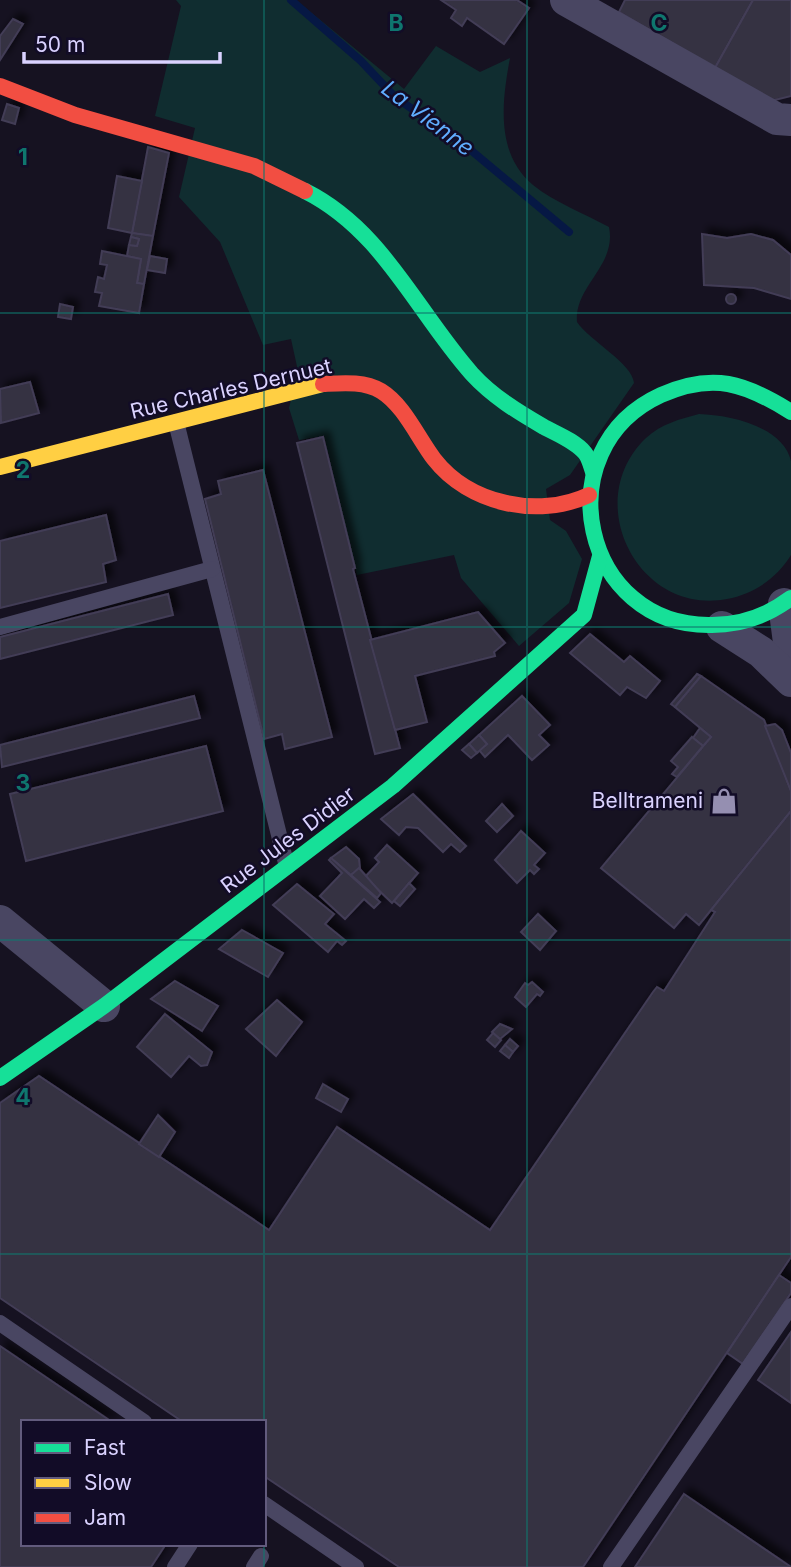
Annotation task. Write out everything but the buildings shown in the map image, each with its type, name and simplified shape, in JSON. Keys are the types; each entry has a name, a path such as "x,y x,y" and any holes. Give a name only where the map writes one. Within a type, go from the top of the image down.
{"street":[{"path":"566,0 777,119 791,120"},
{"path":"0,86 43,100 75,115 254,166 331,204 348,217 393,267 472,374 508,406 576,445 586,454 593,472"},
{"name":"Rue Charles Dernuet","path":"0,467 323,384 360,382 388,396 447,477 466,492 491,500 542,508 565,507 589,495"},
{"path":"791,388 757,390 730,383 702,382 675,387 644,402 615,429 604,445 593,472 589,495 590,526 600,556 616,583 646,609 682,624 722,627 755,620 788,601 791,658"},
{"path":"757,390 791,412"},
{"path":"600,556 584,615 605,614"},
{"path":"625,609 646,609"},
{"name":"Rue Jules Didier","path":"0,1078 104,1006 393,786 584,615"},
{"path":"722,627 761,652 791,681"},
{"path":"0,921 104,1006"}],"lane":[{"path":"176,422 286,867"},
{"path":"0,626 212,569"},
{"path":"611,1567 791,1306"},
{"path":"0,1323 141,1420"},
{"path":"266,1505 356,1567"},
{"path":"175,1567 189,1546"}],"green space":[{"path":"176,0 296,0 404,89 436,46 480,72 510,58 504,126 512,158 521,172 541,191 609,227 607,253 582,297 577,322 619,360 632,376 634,383 570,475 546,489 550,520 566,531 582,559 569,603 519,646 461,578 454,555 357,575 324,436 299,440 289,408 298,371 291,339 263,345 220,242 179,197 195,128 155,116 181,6"},
{"path":"699,414 739,420 766,431 786,449 791,461 791,555 779,571 764,584 727,599 695,600 668,590 645,572 628,548 619,521 618,492 627,464 646,438 664,426"}],"waterway":[{"name":"La Vienne","path":"291,0 361,61 395,97 467,147 569,232"}],"traffic: fast":[{"path":"305,191 332,207 377,249 452,350 480,382 515,409 576,445 586,455 593,472"},
{"path":"791,412 759,394 728,384 697,384 661,395 624,421 601,454 591,492 594,531 608,568 633,598 668,618 712,625 734,623 773,610 791,598"},
{"path":"0,1078 104,1006 393,786 584,615 600,556"}],"traffic: slow":[{"path":"0,467 323,384"}],"traffic: jam":[{"path":"0,86 75,115 254,166 305,191"},
{"path":"323,384 360,384 381,391 397,405 434,459 466,487 485,496 505,503 548,506 589,495"}],"place":[{"name":"Belltrameni","path":"724,801"}]}
